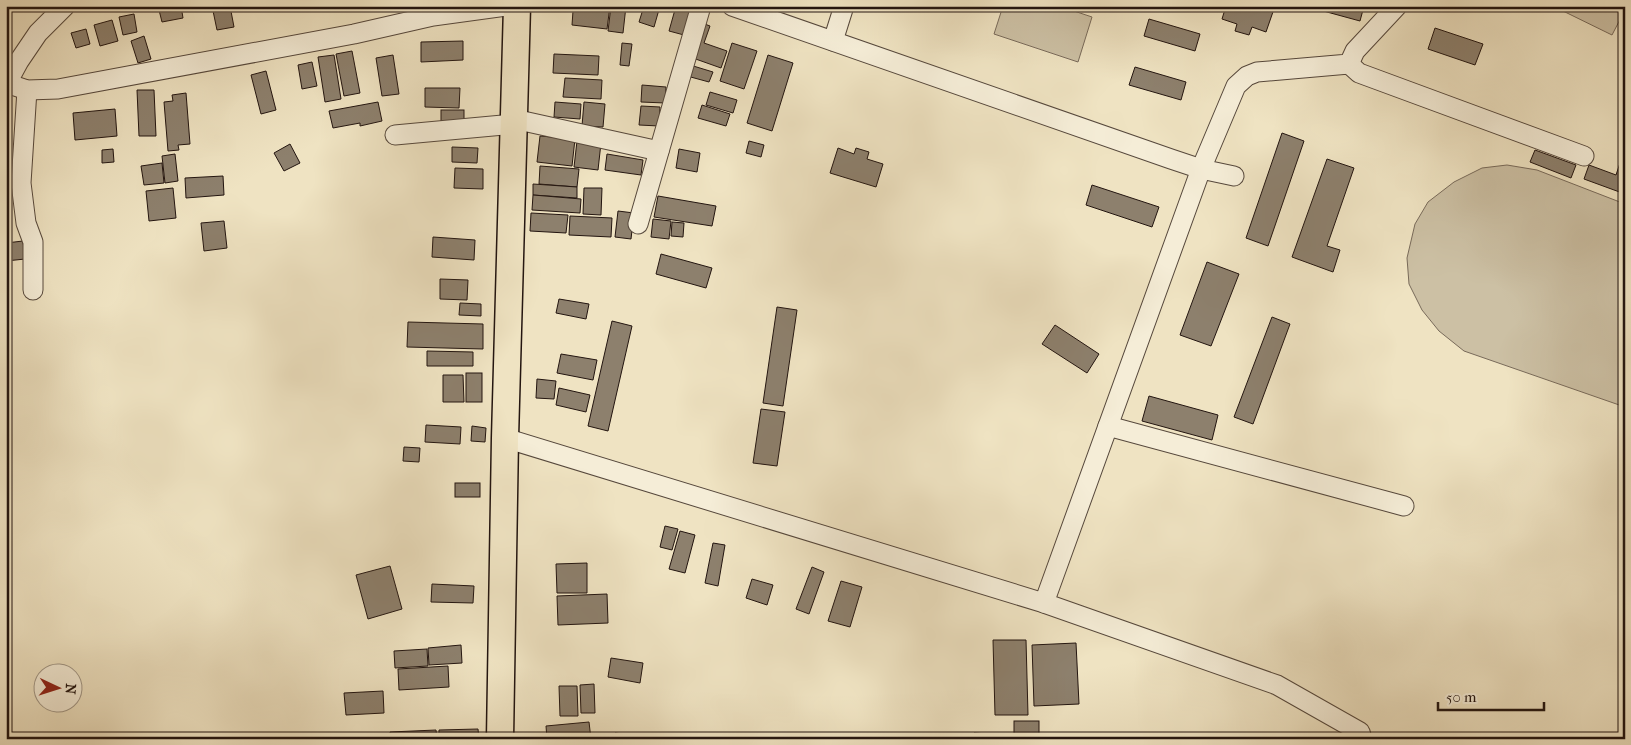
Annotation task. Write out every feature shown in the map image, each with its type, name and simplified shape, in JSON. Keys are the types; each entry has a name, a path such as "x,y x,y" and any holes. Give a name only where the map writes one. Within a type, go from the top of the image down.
{"highway":[{"path":"500,739 505,438 517,6"}],"street":[{"path":"65,6 38,33 6,83 27,90 58,89 354,34 433,16 506,6"},
{"path":"638,224 700,6"},
{"path":"732,6 1201,168 1234,176"},
{"path":"833,41 844,6"},
{"path":"1349,64 1355,51 1397,6"},
{"path":"1044,603 1201,168 1236,86 1247,76 1257,72 1349,64 1359,73 1584,156"},
{"path":"27,90 21,183 26,223 33,242 33,290"},
{"path":"395,135 514,121 659,151"},
{"path":"1108,426 1404,506"},
{"path":"505,438 1044,603 1277,685 1360,732 1362,739"}],"shaded area":[{"path":"1003,6 1059,6 1092,17 1078,62 994,34"},
{"path":"1565,6 1625,6 1625,10 1612,35 1563,11"},
{"path":"1507,165 1537,170 1625,204 1625,407 1464,351 1439,331 1422,310 1409,284 1407,258 1415,224 1428,202 1454,182 1482,168"}],"building":[{"path":"158,6 181,6 183,18 162,22"},
{"path":"212,6 230,6 234,27 217,30"},
{"path":"580,6 610,6 607,29 572,25 573,11 579,11"},
{"path":"611,6 626,6 623,33 608,31"},
{"path":"644,6 660,6 654,27 639,22"},
{"path":"676,6 692,6 684,35 669,31"},
{"path":"1226,6 1275,6 1266,32 1252,27 1249,35 1235,31 1237,24 1222,19"},
{"path":"1305,6 1364,6 1360,21"},
{"path":"134,14 137,32 123,35 119,17"},
{"path":"1149,19 1200,34 1195,51 1144,36"},
{"path":"112,20 118,41 100,46 94,25"},
{"path":"702,23 710,26 704,43 727,51 721,68 690,57"},
{"path":"1435,28 1483,44 1475,65 1428,49"},
{"path":"86,29 90,44 76,48 71,33"},
{"path":"144,36 151,59 138,63 131,41"},
{"path":"463,41 463,60 421,62 421,42"},
{"path":"622,43 632,44 629,66 620,65"},
{"path":"732,43 757,51 744,89 720,81"},
{"path":"352,51 360,93 344,96 336,54"},
{"path":"554,54 599,56 598,75 553,73"},
{"path":"334,55 341,99 325,102 318,57"},
{"path":"393,55 399,94 382,96 376,58"},
{"path":"768,55 793,63 772,131 747,123"},
{"path":"312,62 317,86 302,89 298,65"},
{"path":"690,65 713,72 709,82 687,76"},
{"path":"1135,67 1186,82 1181,100 1129,85"},
{"path":"266,71 276,110 261,114 251,75"},
{"path":"565,78 602,80 601,99 563,97"},
{"path":"642,85 666,87 665,103 641,102"},
{"path":"425,88 460,88 459,108 425,107"},
{"path":"137,90 154,90 156,136 139,136"},
{"path":"710,92 737,100 733,113 706,105"},
{"path":"186,93 190,144 178,145 179,150 168,151 164,102 173,101 172,95"},
{"path":"378,102 382,121 360,126 360,123 333,128 329,111"},
{"path":"555,102 581,104 580,119 554,117"},
{"path":"584,102 605,104 603,127 582,126"},
{"path":"702,105 730,114 726,126 698,118"},
{"path":"641,106 660,107 659,126 639,125"},
{"path":"115,109 117,136 75,140 73,113"},
{"path":"441,110 464,110 464,121 441,121"},
{"path":"1282,133 1304,141 1268,246 1246,238"},
{"path":"540,136 575,139 572,166 537,162"},
{"path":"577,141 601,143 598,170 574,167"},
{"path":"749,141 764,145 761,157 746,153"},
{"path":"290,144 300,163 284,171 274,153"},
{"path":"452,147 478,148 477,163 452,162"},
{"path":"838,148 854,154 856,148 869,152 867,159 883,164 876,187 830,173"},
{"path":"113,149 114,162 102,163 102,150"},
{"path":"679,149 700,153 697,172 676,168"},
{"path":"1535,150 1576,165 1571,178 1530,162"},
{"path":"175,154 178,181 165,183 162,156"},
{"path":"607,154 643,160 641,175 605,170"},
{"path":"1327,159 1354,168 1327,246 1340,250 1333,272 1292,257"},
{"path":"1621,160 1625,161 1625,194 1584,179 1589,165 1616,175"},
{"path":"162,163 164,183 144,185 141,166"},
{"path":"540,166 579,169 577,187 539,184"},
{"path":"455,168 483,169 483,189 454,188"},
{"path":"223,176 224,195 186,198 185,178"},
{"path":"533,184 577,187 577,198 533,195"},
{"path":"1092,185 1159,207 1152,227 1086,205"},
{"path":"173,188 176,218 149,221 146,191"},
{"path":"584,188 602,188 601,215 583,214"},
{"path":"6,191 8,191 11,230 6,231"},
{"path":"533,195 581,199 580,213 532,210"},
{"path":"658,196 716,206 712,226 654,217"},
{"path":"618,211 634,213 631,239 615,237"},
{"path":"531,213 568,215 566,233 530,231"},
{"path":"570,216 612,218 611,237 569,235"},
{"path":"653,219 671,221 669,239 651,237"},
{"path":"224,221 227,248 204,251 201,223"},
{"path":"672,222 684,223 683,237 671,236"},
{"path":"433,237 475,240 474,260 432,257"},
{"path":"23,241 25,259 6,261 6,243"},
{"path":"661,254 712,268 706,288 656,274"},
{"path":"1207,262 1239,274 1211,346 1180,335"},
{"path":"440,279 468,280 467,300 440,299"},
{"path":"559,299 589,304 586,319 556,313"},
{"path":"460,303 481,304 481,316 459,315"},
{"path":"777,307 797,310 783,406 763,403"},
{"path":"1272,317 1290,324 1253,424 1234,417"},
{"path":"612,321 632,326 608,431 588,426"},
{"path":"408,322 483,324 483,349 407,347"},
{"path":"1055,325 1099,354 1087,373 1042,344"},
{"path":"427,351 473,352 473,366 427,366"},
{"path":"561,354 597,360 593,380 557,373"},
{"path":"466,373 482,373 482,402 466,402"},
{"path":"443,375 463,375 464,402 443,402"},
{"path":"537,379 556,381 554,399 536,398"},
{"path":"559,388 590,395 586,412 556,405"},
{"path":"1149,396 1218,415 1212,440 1142,421"},
{"path":"761,409 785,412 777,466 753,463"},
{"path":"426,425 461,427 460,444 425,442"},
{"path":"472,426 486,428 485,442 471,441"},
{"path":"404,447 420,448 419,462 403,461"},
{"path":"455,483 480,483 480,497 455,497"},
{"path":"665,526 678,529 672,550 660,547"},
{"path":"680,531 695,535 685,573 669,569"},
{"path":"713,543 725,545 718,586 705,583"},
{"path":"587,563 587,593 557,593 556,564"},
{"path":"390,566 402,609 368,619 356,575"},
{"path":"812,567 824,572 809,614 796,609"},
{"path":"752,579 773,585 767,605 746,598"},
{"path":"841,581 862,587 850,627 828,621"},
{"path":"432,584 474,586 473,603 431,602"},
{"path":"607,594 608,623 558,625 557,596"},
{"path":"993,640 1026,640 1028,715 995,715"},
{"path":"1076,643 1079,704 1034,706 1032,645"},
{"path":"461,645 462,663 429,665 428,648"},
{"path":"427,649 428,666 395,668 394,651"},
{"path":"611,658 643,663 640,683 608,677"},
{"path":"448,666 449,687 399,690 398,669"},
{"path":"594,684 595,713 581,713 580,685"},
{"path":"559,686 577,686 578,716 560,716"},
{"path":"383,691 384,713 346,715 344,693"},
{"path":"1014,721 1039,721 1039,739 1014,739"},
{"path":"589,722 591,739 547,739 546,726"},
{"path":"478,729 479,739 439,739 439,730"},
{"path":"436,730 437,739 391,739 390,732"},
{"path":"615,733 645,737 644,739 614,739"},
{"path":"974,733 1003,735 1003,739 974,739"}]}
